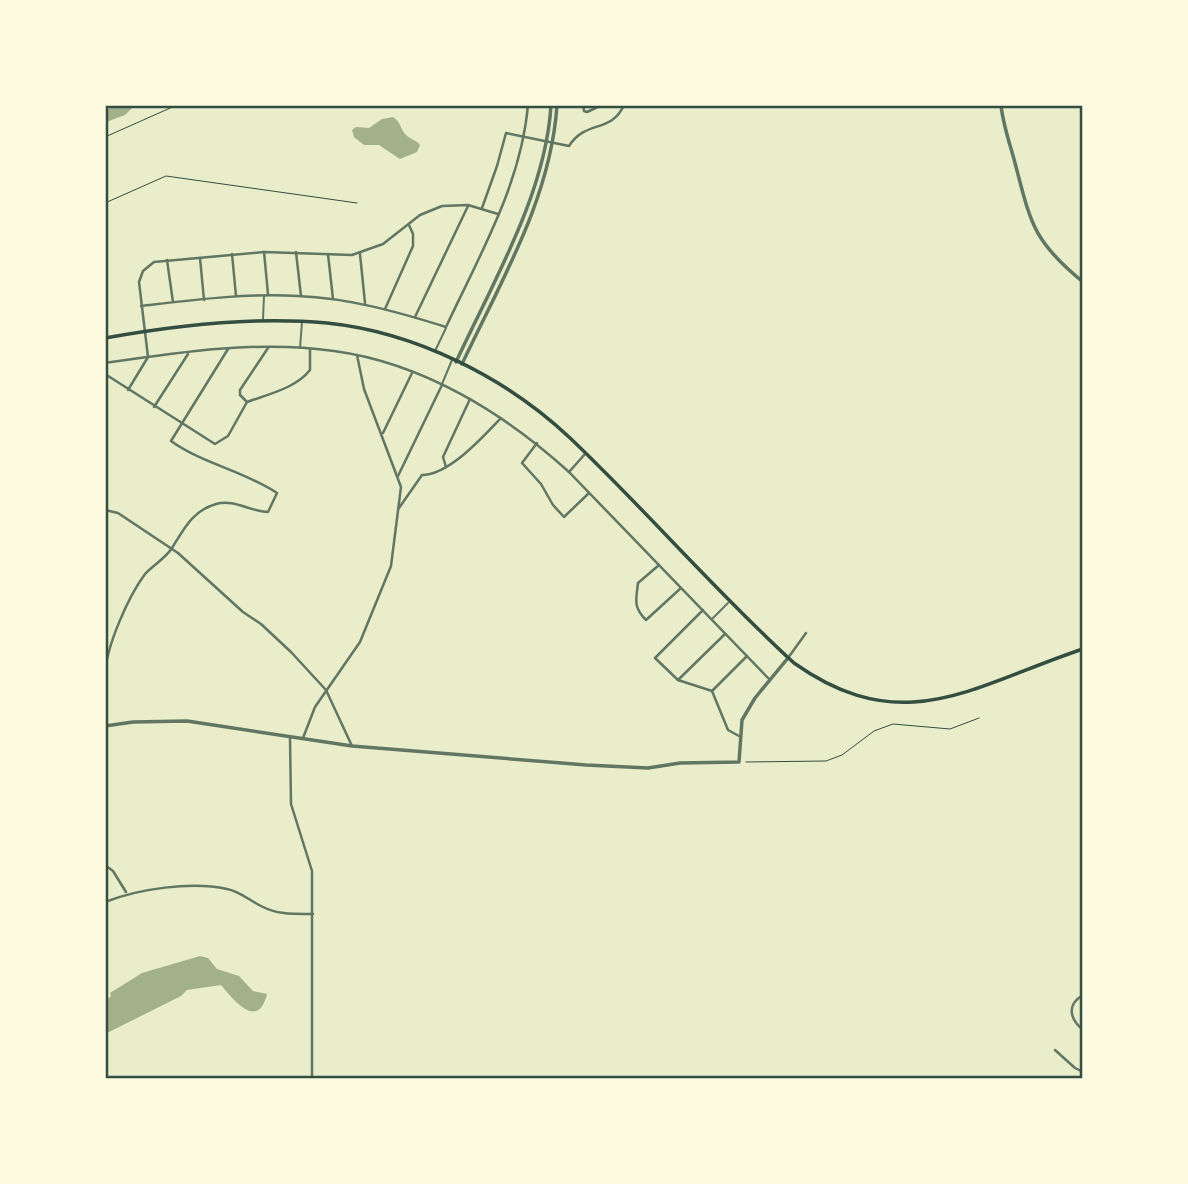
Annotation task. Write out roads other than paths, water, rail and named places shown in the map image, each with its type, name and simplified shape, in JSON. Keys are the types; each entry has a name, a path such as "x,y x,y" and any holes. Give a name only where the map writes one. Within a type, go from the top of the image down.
{"main road":[{"path":"105,338 144,331 263,321 329,323 394,337 462,364 527,403 568,436 788,658 821,681 846,692 875,700 916,703 945,699 1083,649"}],"street":[{"path":"434,352 499,215 514,175 524,137 528,105"},
{"path":"397,477 505,257 535,188 547,141 551,105"},
{"path":"462,364 539,193 553,143 557,105"},
{"path":"583,105 584,111 587,112 602,105"},
{"path":"482,208 506,133 569,146 576,135 616,118 624,105"},
{"path":"1001,105 1030,218 1045,246 1083,282"},
{"path":"128,390 148,357 139,282 143,271 154,262 232,253 296,252 344,256 360,254 383,244 419,215 442,206 468,205 499,215"},
{"path":"415,317 468,205"},
{"path":"385,309 413,246 414,234 409,223"},
{"path":"263,321 266,295 264,252"},
{"path":"296,252 301,296"},
{"path":"232,253 236,296"},
{"path":"328,254 333,299"},
{"path":"360,254 366,304"},
{"path":"200,257 204,299"},
{"path":"505,257 511,259"},
{"path":"167,260 173,302"},
{"path":"141,306 236,296 301,296 366,304 446,327"},
{"path":"300,349 302,322"},
{"path":"247,401 240,395 240,390 268,348"},
{"path":"105,363 228,349 310,349 358,355 442,384 501,418 537,443 569,472 770,680"},
{"path":"105,673 110,648 139,583 152,566 172,549 190,520 206,508 219,503 235,503 268,512 277,494 248,477 186,452 171,441 228,349"},
{"path":"105,374 215,444 228,436 247,401 293,384 304,377 310,370 310,349"},
{"path":"154,407 188,353"},
{"path":"302,740 315,707 360,642 391,566 401,487 364,389 358,355"},
{"path":"382,435 412,373"},
{"path":"446,467 443,457 470,399"},
{"path":"398,510 422,475 435,475 474,445 501,418"},
{"path":"537,443 522,463 565,517 589,493"},
{"path":"569,472 586,454"},
{"path":"400,493 407,497"},
{"path":"105,510 118,513 172,549 291,652 327,690 352,746"},
{"path":"659,565 638,583 638,612 646,620 681,588"},
{"path":"711,620 730,601"},
{"path":"702,610 655,658 678,680 712,691 728,730 739,736"},
{"path":"105,726 133,722 187,721 352,746 648,768 739,762 739,736 747,710 806,633"},
{"path":"678,680 725,634"},
{"path":"712,691 747,656"},
{"path":"290,738 291,804 312,871 312,1079"},
{"path":"105,864 127,893"},
{"path":"105,902 127,893 162,887 227,889 280,914 313,914"},
{"path":"1083,995 1074,1003 1071,1014 1072,1019 1083,1030"},
{"path":"1055,1050 1083,1072"}]}
